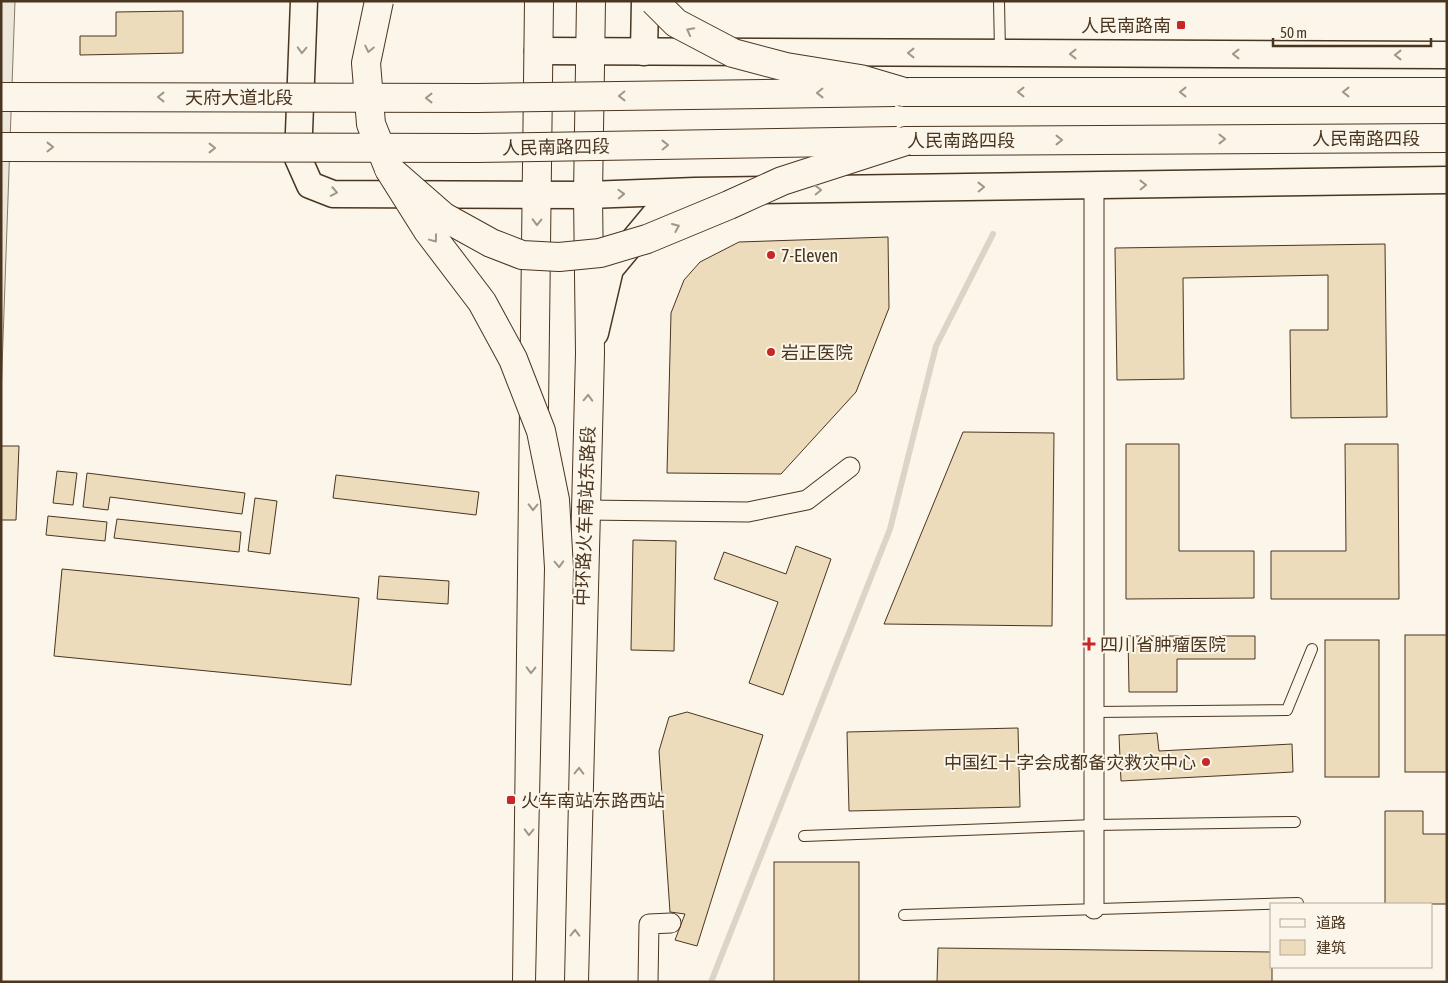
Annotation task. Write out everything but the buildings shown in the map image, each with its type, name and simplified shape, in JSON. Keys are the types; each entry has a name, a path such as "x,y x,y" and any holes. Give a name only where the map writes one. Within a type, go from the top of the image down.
{"main road":[{"path":"379,1 366,62 371,124 389,169 428,231 482,302 513,359 541,431 555,500 559,568 550,982"},
{"path":"527,982 539,1"},
{"name":"中环路火车南站东路段","path":"574,982 590,353 588,194 591,1"},
{"path":"654,1 676,23 732,53 786,67 860,79 904,92 1447,92"},
{"name":"天府大道北段","path":"1,97 477,98 904,92"},
{"name":"人民南路四段","path":"1,147 476,148 906,141 1447,138"},
{"path":"389,169 444,217 491,243 522,255 559,257 600,253 647,239 782,181 906,141"}],"street":[{"path":"304,1 298,158 310,185 333,194 537,195 1447,180"},
{"path":"644,52 645,1"},
{"path":"538,51 1447,55"},
{"path":"1094,186 1094,909"},
{"path":"590,353 610,269 654,216 695,191"},
{"path":"585,510 748,512 807,500 850,466"},
{"path":"648,982 649,924 671,923"}],"lane":[{"path":"999,1 1000,53"},
{"path":"1095,712 1287,710 1312,649"},
{"path":"804,836 1094,825 1295,822"},
{"path":"904,915 1270,904"}],"shaded area":[{"path":"1,1 15,1 1,396"}],"waterway":[{"path":"711,982 890,529 936,346 993,234"}],"place":[{"name":"人民南路南","path":"1181,25"},
{"name":"7-Eleven","path":"771,255"},
{"name":"岩正医院","path":"771,352"},
{"name":"四川省肿瘤医院","path":"1089,644"},
{"name":"中国红十字会成都备灾救灾中心","path":"1206,762"},
{"name":"火车南站东路西站","path":"511,800"}]}
